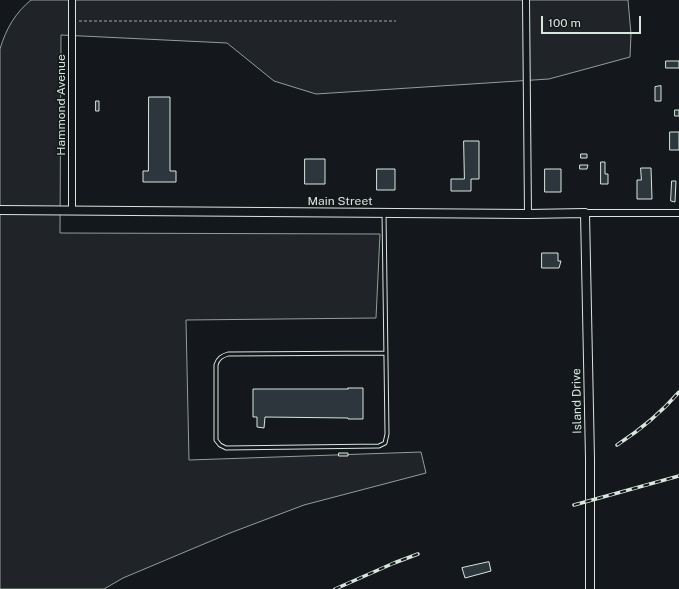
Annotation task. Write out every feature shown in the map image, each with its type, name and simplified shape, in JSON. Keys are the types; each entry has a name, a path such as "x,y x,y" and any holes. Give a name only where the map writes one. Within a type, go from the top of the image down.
{"street":[{"name":"Hammond Avenue","path":"72,0 72,210"},
{"path":"526,0 528,214"},
{"name":"Main Street","path":"0,210 528,214 679,212"},
{"name":"Island Drive","path":"585,213 590,459 590,589"}],"lane":[{"path":"384,213 386,353 387,434 386,442 379,446 226,448 220,445 216,440 216,365 222,356 228,354 386,353"}],"path":[{"path":"72,21 396,21"}],"shaded area":[{"path":"31,0 628,0 631,34 630,57 549,79 316,94 274,81 227,43 61,35 60,233 380,234 376,318 186,320 189,460 421,452 426,473 304,505 230,533 123,578 104,589 0,589 0,49 12,22 20,10"}],"building":[{"path":"666,61 679,61 679,68 666,68"},
{"path":"661,86 661,101 655,101 655,87"},
{"path":"149,97 170,97 170,171 176,171 176,182 143,182 143,171 148,171"},
{"path":"96,101 99,101 99,111 96,111"},
{"path":"675,110 679,110 679,116 675,116"},
{"path":"670,132 679,132 679,150 670,150"},
{"path":"464,141 479,141 479,179 471,179 471,191 451,191 451,179 464,179"},
{"path":"581,154 587,154 587,158 581,158"},
{"path":"305,159 325,159 325,184 305,184"},
{"path":"601,162 605,162 605,174 608,174 608,184 601,184"},
{"path":"580,165 588,165 587,169 580,169"},
{"path":"641,168 651,168 652,199 637,199 637,180 641,180"},
{"path":"377,169 395,169 395,190 377,190"},
{"path":"545,169 561,169 561,192 545,192"},
{"path":"672,181 676,181 675,202 671,201"},
{"path":"542,253 558,253 558,261 561,261 559,268 542,268"},
{"path":"363,388 363,419 265,417 264,428 257,427 257,417 253,417 253,389"},
{"path":"339,453 348,453 348,456 339,456"},
{"path":"489,562 491,571 465,578 462,568"}],"railway":[{"path":"617,445 650,421 679,392"},
{"path":"574,505 679,476"},
{"path":"335,589 418,554"}]}
